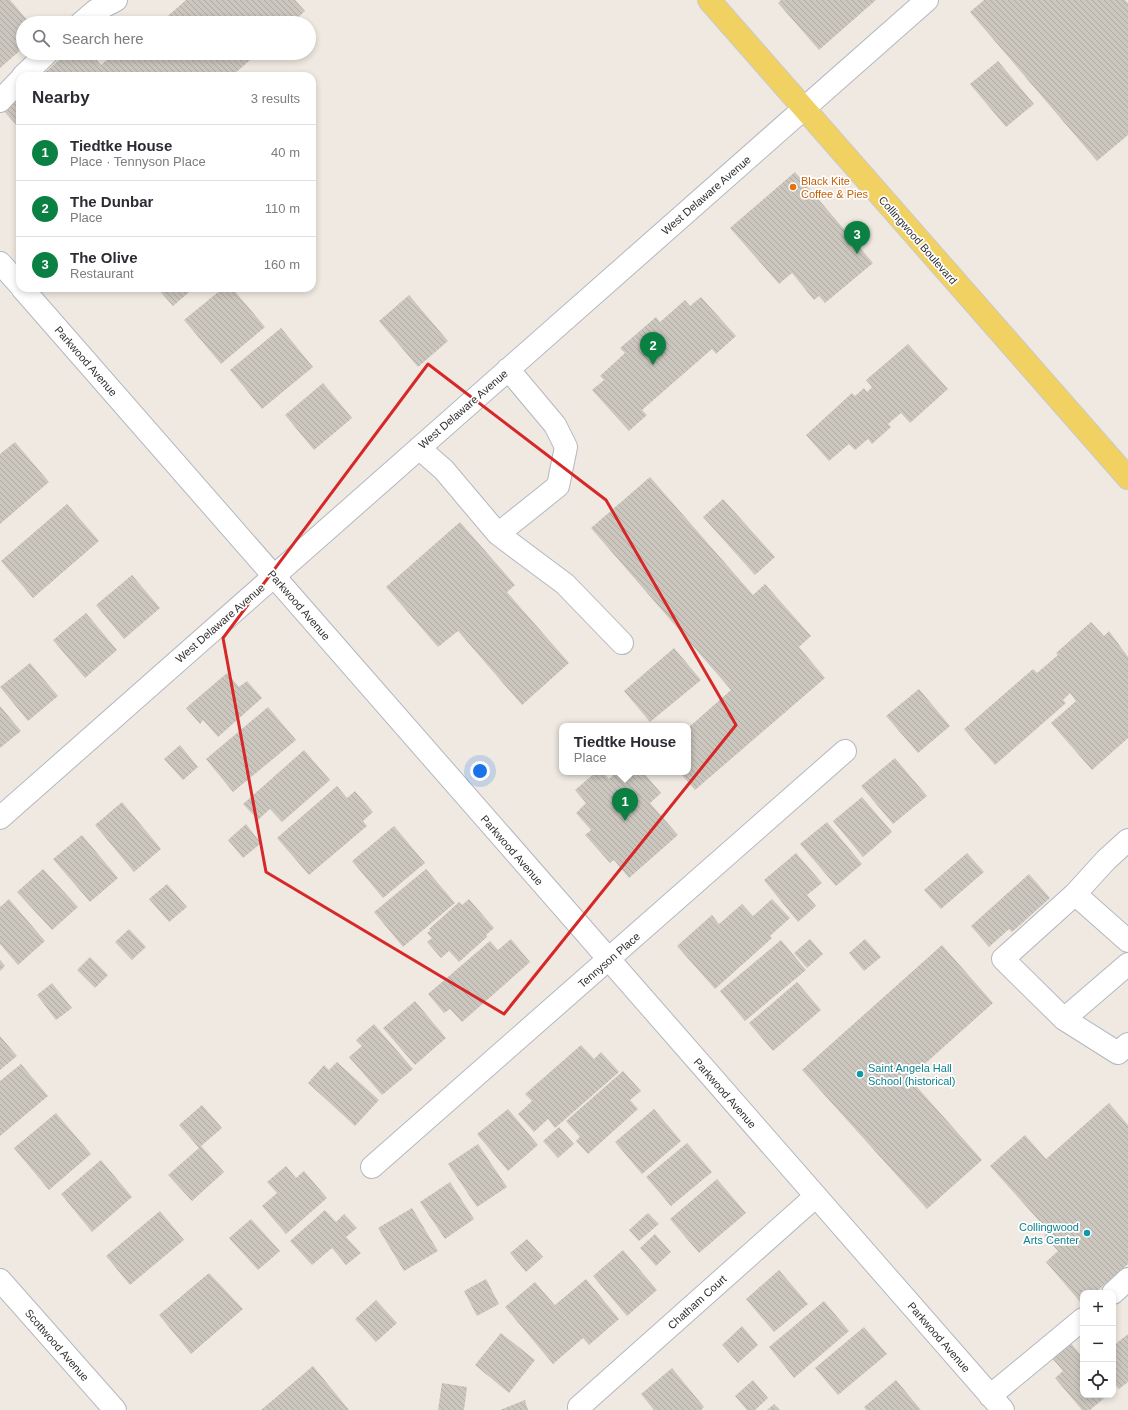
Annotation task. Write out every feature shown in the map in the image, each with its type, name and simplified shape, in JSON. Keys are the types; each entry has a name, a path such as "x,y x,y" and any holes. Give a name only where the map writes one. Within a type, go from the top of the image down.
{"main road":[{"name":"Collingwood Boulevard","path":"709,0 1128,478"}],"street":[{"path":"89,16 95,11 116,0"},
{"name":"West Delaware Avenue","path":"0,818 927,0"},
{"path":"27,72 40,60"},
{"path":"0,101 16,84"},
{"path":"0,262 16,280"},
{"name":"Parkwood Avenue","path":"26,292 608,961 997,1403"},
{"path":"498,534 558,486 566,447 555,425 508,369"},
{"path":"419,448 444,470 498,534 565,584 622,643"},
{"name":"Tennyson Place","path":"372,1167 845,752"},
{"path":"1128,840 1106,860 1075,894 1003,959 1064,1019 1118,1053 1128,1044"},
{"path":"1075,894 1128,941"},
{"path":"1064,1019 1128,964"},
{"name":"Chatham Court","path":"579,1408 816,1196"},
{"name":"Scottwood Avenue","path":"0,1280 115,1410"},
{"path":"1116,1290 1128,1280"},
{"path":"997,1403 1080,1322"}],"highlighted area":[{"path":"428,364 606,500 736,725 504,1014 266,872 223,638"}],"building":[{"path":"0,0 10,0 24,16 16,16 16,54 0,68"},
{"path":"186,0 295,0 305,11 300,16 168,16"},
{"path":"781,0 876,0 819,50 778,3"},
{"path":"984,0 1125,0 1128,3 1128,135 1097,161 970,12"},
{"path":"59,60 97,60 101,65 107,60 250,60 237,72 46,72"},
{"path":"998,61 1034,104 1006,127 970,84"},
{"path":"16,97 16,125 2,109"},
{"path":"795,172 873,263 825,303 819,296 814,300 792,273 779,284 730,228"},
{"path":"161,292 189,292 173,306"},
{"path":"218,292 235,292 265,327 221,364 184,320"},
{"path":"409,295 448,341 418,367 379,321"},
{"path":"701,297 736,336 716,354 712,349 642,410 647,415 629,431 592,390 604,380 600,376 625,353 620,348 656,317 660,322 685,300 690,306"},
{"path":"281,328 313,367 262,409 230,370"},
{"path":"908,344 948,389 910,423 901,413 888,424 891,427 872,444 868,439 855,450 849,444 829,461 806,435 852,393 855,396 864,388 867,392 872,387 866,380"},
{"path":"323,383 352,418 314,450 285,415"},
{"path":"15,442 49,482 0,524 0,454"},
{"path":"650,477 753,595 765,584 811,636 799,647 825,678 695,790 682,775 691,775 691,725 731,690 591,528"},
{"path":"723,499 775,557 755,575 703,517"},
{"path":"67,504 99,541 33,598 1,561"},
{"path":"460,522 515,585 507,592 569,663 522,705 458,631 438,647 386,587"},
{"path":"132,575 160,608 124,639 96,605"},
{"path":"86,613 117,650 85,678 53,640"},
{"path":"1091,622 1104,636 1109,631 1128,657 1128,738 1092,770 1051,723 1076,701 1070,693 1063,700 1066,703 995,765 964,729 1033,669 1037,673 1058,655 1056,653"},
{"path":"674,648 701,680 650,722 624,691"},
{"path":"30,663 58,696 28,721 0,687"},
{"path":"227,673 239,687 247,681 262,698 218,737 203,720 200,724 186,708"},
{"path":"919,689 950,726 918,753 886,716"},
{"path":"0,706 21,731 0,748"},
{"path":"268,707 296,740 233,792 206,759"},
{"path":"180,745 198,767 183,780 164,759"},
{"path":"304,750 330,780 282,822 270,809 258,820 243,804"},
{"path":"895,758 927,796 893,824 861,786"},
{"path":"592,775 606,775 609,779 614,775 646,775 661,793 650,803 678,835 629,878 614,860 610,863 585,835 591,830 576,813 586,803 575,790"},
{"path":"337,786 347,798 355,791 373,812 363,821 367,826 309,875 277,838"},
{"path":"862,797 892,832 863,857 833,821"},
{"path":"122,802 161,849 134,872 95,825"},
{"path":"827,822 862,864 836,886 800,844"},
{"path":"246,824 261,843 243,858 228,840"},
{"path":"394,826 425,863 383,898 352,861"},
{"path":"82,835 118,878 90,902 53,859"},
{"path":"796,853 822,883 807,895 816,906 798,922 764,880"},
{"path":"967,853 984,872 941,909 924,890"},
{"path":"43,869 78,907 52,930 17,892"},
{"path":"426,869 455,903 403,947 374,912"},
{"path":"1029,874 1050,898 1012,932 1009,929 989,947 971,926"},
{"path":"167,884 187,907 169,922 149,899"},
{"path":"9,899 45,941 18,965 0,944 0,907"},
{"path":"469,899 494,928 486,935 487,937 459,962 449,951 441,958 427,942 432,938 427,933 431,930 429,929 459,902 462,905"},
{"path":"772,899 790,918 770,936 772,938 715,989 677,946 712,915 719,924 742,904 753,916"},
{"path":"129,929 146,947 132,960 115,942"},
{"path":"511,939 530,962 462,1022 450,1009 444,1013 428,994 490,941 498,950"},
{"path":"810,939 823,954 807,968 794,953"},
{"path":"865,939 881,957 864,971 849,953"},
{"path":"781,940 806,970 745,1021 720,991"},
{"name":"Saint Angela Hall School (historical)","path":"942,945 993,1003 909,1078 982,1160 927,1209 802,1070"},
{"path":"90,957 108,975 95,988 77,970"},
{"path":"0,960 5,966 0,971"},
{"path":"797,982 821,1010 773,1051 749,1023"},
{"path":"52,983 72,1008 56,1020 37,995"},
{"path":"415,1001 446,1038 415,1065 383,1028"},
{"path":"374,1024 413,1069 382,1095 349,1057 362,1046 356,1040"},
{"path":"0,1036 17,1056 0,1070"},
{"path":"581,1045 594,1059 601,1052 619,1072 555,1128 548,1119 534,1132 518,1114 532,1101 525,1094"},
{"path":"337,1062 379,1100 355,1126 308,1083 324,1065 329,1070"},
{"path":"21,1064 48,1096 0,1136 0,1081"},
{"path":"623,1071 641,1091 630,1100 638,1109 588,1154 576,1141 580,1137 566,1121"},
{"path":"1109,1103 1128,1125 1128,1264 1098,1290 1080,1290 1080,1302 1046,1262 1058,1251 1044,1235 1049,1232 990,1166 1025,1135 1046,1159"},
{"path":"202,1105 222,1128 201,1146 224,1172 192,1201 168,1175 199,1148 179,1125"},
{"path":"508,1109 538,1145 508,1171 477,1134"},
{"path":"654,1109 681,1141 642,1174 615,1142"},
{"path":"56,1113 91,1154 49,1190 14,1148"},
{"path":"559,1127 574,1144 558,1158 543,1141"},
{"path":"687,1143 712,1172 671,1206 646,1177"},
{"path":"478,1144 507,1187 477,1207 448,1164"},
{"path":"101,1160 132,1197 92,1232 61,1194"},
{"path":"286,1166 296,1178 304,1171 327,1198 286,1234 262,1206 277,1193 267,1182"},
{"path":"717,1179 746,1213 699,1253 670,1219"},
{"path":"450,1182 474,1219 445,1239 420,1202"},
{"path":"412,1208 438,1251 404,1271 378,1228"},
{"path":"325,1210 336,1222 344,1214 357,1228 346,1237 361,1253 346,1265 332,1248 312,1265 290,1241"},
{"path":"160,1211 184,1240 130,1285 106,1256"},
{"path":"648,1213 659,1224 639,1241 629,1230"},
{"path":"251,1219 280,1251 258,1270 229,1238"},
{"path":"655,1234 671,1252 656,1266 640,1248"},
{"path":"527,1239 543,1257 526,1272 510,1253"},
{"path":"623,1250 657,1290 627,1316 593,1276"},
{"path":"779,1270 808,1304 774,1332 746,1299"},
{"path":"209,1273 243,1309 191,1354 159,1315"},
{"path":"486,1279 499,1304 477,1316 464,1291"},
{"path":"586,1279 619,1319 589,1345 555,1305"},
{"path":"535,1282 583,1338 553,1364 505,1307"},
{"path":"376,1300 397,1323 376,1342 355,1319"},
{"path":"824,1301 849,1331 794,1378 769,1347"},
{"path":"742,1326 758,1345 738,1363 722,1345"},
{"path":"864,1327 887,1354 838,1395 815,1368"},
{"path":"501,1333 535,1360 509,1393 475,1365"},
{"path":"1128,1334 1128,1382 1119,1389 1116,1386 1116,1344"},
{"path":"1070,1342 1080,1354 1080,1398 1104,1398 1090,1410 1082,1410 1055,1378 1063,1371 1052,1358"},
{"path":"313,1366 349,1410 261,1410"},
{"path":"672,1368 704,1407 701,1410 654,1410 641,1394"},
{"path":"753,1380 768,1398 755,1410 747,1410 735,1396"},
{"path":"896,1380 921,1410 866,1410 864,1407"},
{"path":"442,1383 467,1387 464,1410 438,1410"},
{"path":"525,1400 528,1410 500,1410"},
{"path":"774,1404 780,1410 767,1410"}],"place":[{"name":"Black Kite Coffee & Pies","path":"793,187"},
{"name":"The Olive","path":"857,254"},
{"name":"The Dunbar","path":"653,365"},
{"name":"Tiedtke House","path":"625,821"},
{"name":"Saint Angela Hall School (historical)","path":"860,1074"},
{"name":"Collingwood Arts Center","path":"1087,1233"}]}
